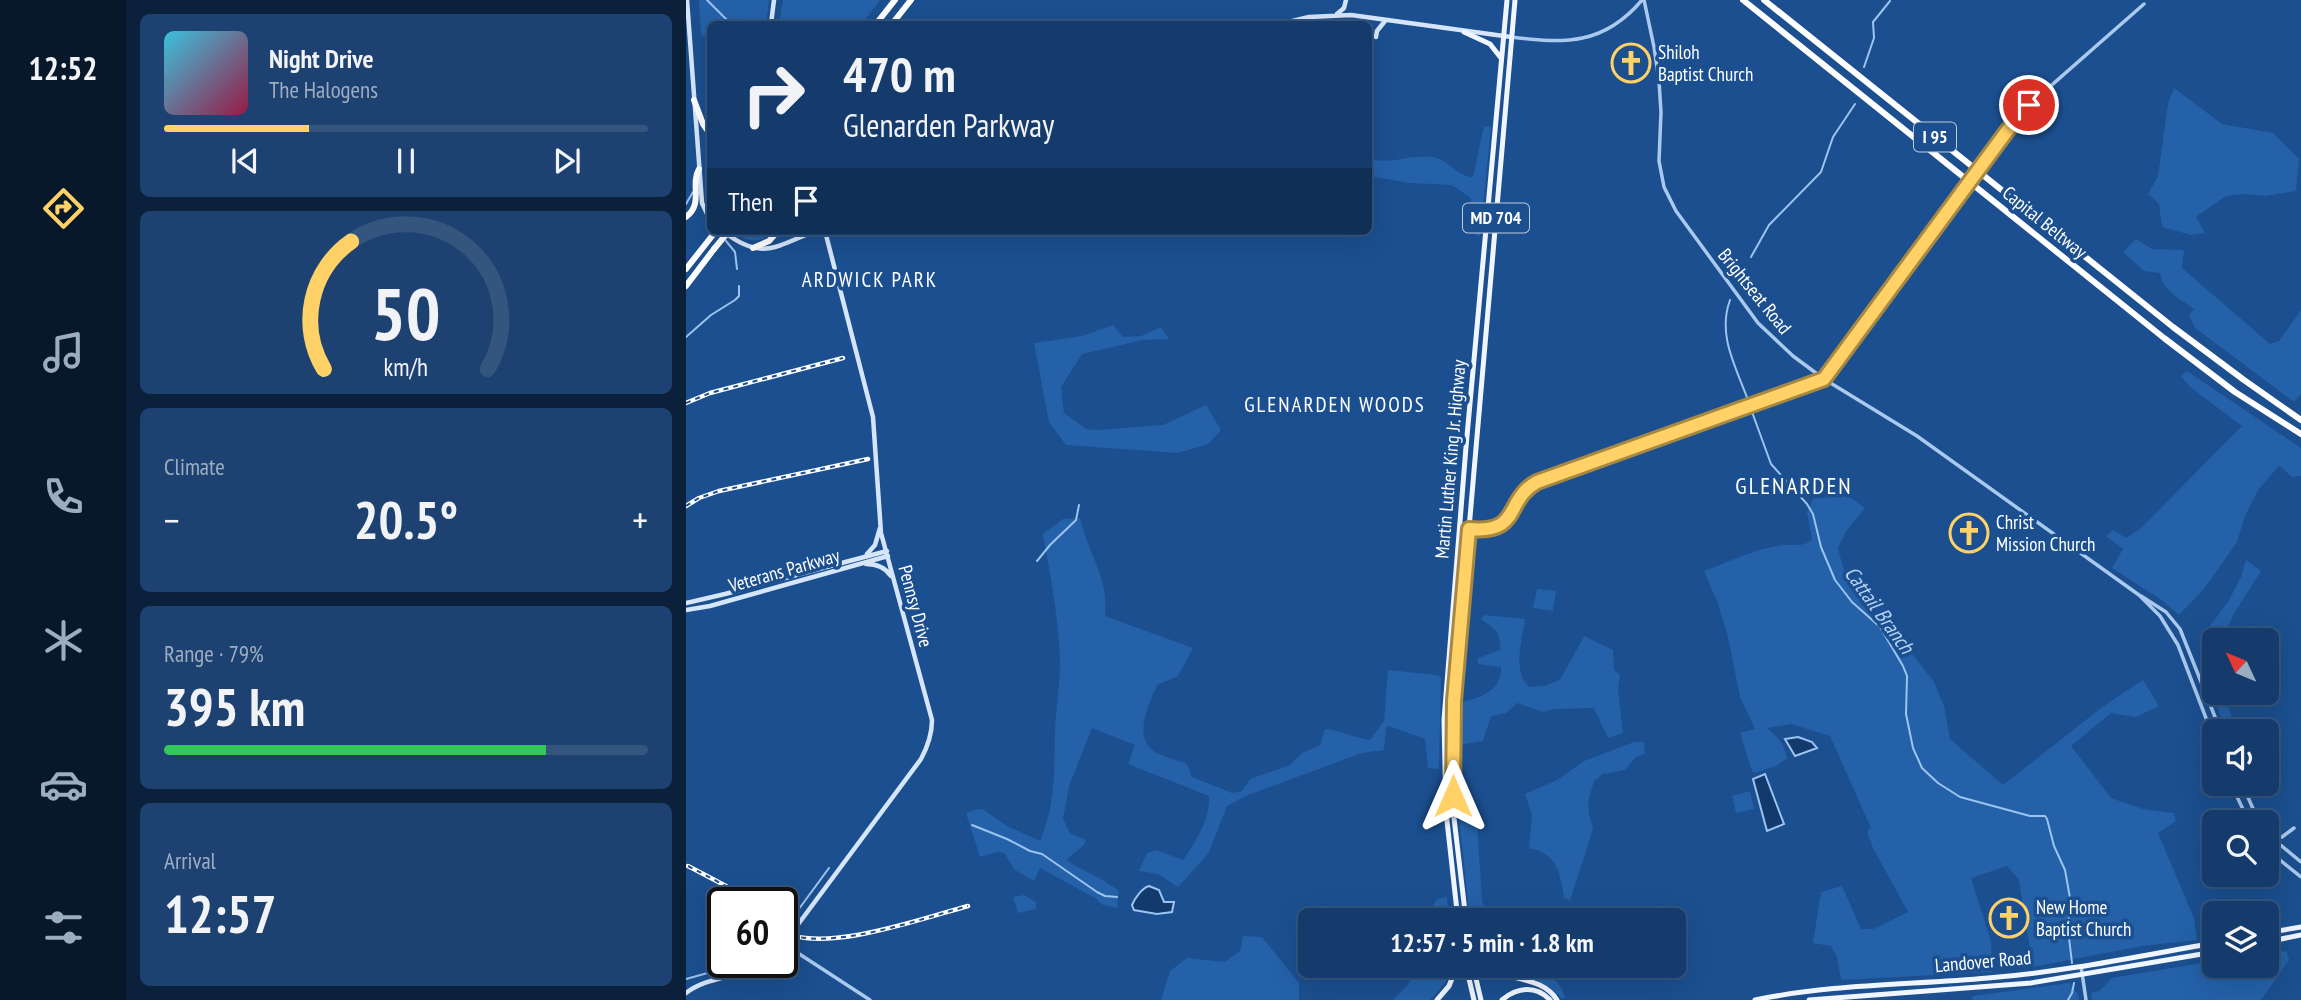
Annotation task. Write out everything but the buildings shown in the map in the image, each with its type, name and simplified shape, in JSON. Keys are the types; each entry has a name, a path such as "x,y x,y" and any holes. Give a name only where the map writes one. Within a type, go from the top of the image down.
{"highway":[{"path":"878,21 895,0"},
{"path":"894,21 911,0"},
{"name":"Capital Beltway","path":"1743,0 2164,338 2259,408 2301,435"},
{"name":"Capital Beltway","path":"1764,0 2173,327 2301,419"},
{"path":"694,100 707,130"},
{"path":"686,217 697,202 696,174 699,169"},
{"path":"686,269 713,235"},
{"path":"686,286 726,235"},
{"path":"752,248 769,242 775,235"},
{"path":"2259,408 2301,440"}],"main road":[{"path":"687,0 702,203 707,214"},
{"path":"771,21 774,0"},
{"path":"1336,15 1344,8 1346,0"},
{"name":"Martin Luther King Jr. Highway","path":"1457,908 1445,796 1444,720 1507,0"},
{"name":"Martin Luther King Jr. Highway","path":"1464,908 1453,796 1456,665 1514,0"},
{"path":"1292,21 1309,17 1351,15 1511,37"},
{"path":"1376,37 1385,20"},
{"path":"1464,32 1490,44 1501,58"},
{"path":"729,235 752,248 764,249 805,235"},
{"name":"Pennsy Drive","path":"798,925 920,759 930,739 932,720 881,527 873,417 826,235"},
{"path":"858,558 872,550 881,527"},
{"name":"Veterans Parkway","path":"686,603 858,558 888,554"},
{"name":"Veterans Parkway","path":"686,610 710,606 888,554"},
{"path":"850,566 878,565 885,568 894,580"},
{"path":"1448,666 1456,665"},
{"path":"2279,930 2301,926"},
{"path":"2279,939 2301,935"},
{"name":"Landover Road","path":"1755,1000 1830,989 1989,978 2081,966 2202,945"},
{"name":"Landover Road","path":"1809,1000 1849,995 1975,988 2083,975 2202,954"},
{"path":"686,993 698,985 724,978"},
{"path":"1437,1000 1452,978"},
{"path":"1469,978 1474,1000"},
{"path":"1476,978 1481,1000"},
{"path":"1512,978 1542,986 1558,1000"},
{"path":"1502,1000 1518,990 1529,989 1542,993 1550,1000"}],"street":[{"path":"1511,37 1566,42 1591,37 1616,24 1643,0"},
{"name":"Brightseat Road","path":"1643,0 1659,81 1659,162 1668,198 1758,323 1786,350 1824,379 1917,436 2139,596 2161,608 2180,629 2216,719"},
{"path":"1459,527 1487,530 1502,524 1511,515 1526,489 1537,482 1824,379 2029,105 2144,4"},
{"name":"Brightseat Road","path":"2139,596 2160,616 2178,645 2207,719"},
{"path":"2279,837 2294,828"},
{"path":"2279,844 2301,862"},
{"path":"2279,859 2301,877"},
{"path":"798,954 870,1000"},
{"path":"2081,966 2086,1000"}],"shaded area":[{"path":"699,0 769,0 766,21 707,21 707,34 701,36"},
{"path":"783,0 880,0 864,21 780,21"},
{"path":"2174,88 2222,124 2273,133 2299,159 2296,191 2266,196 2226,196 2196,217 2205,233 2191,235 2162,227 2159,204 2148,194 2158,176 2168,104"},
{"path":"1484,126 1491,127 1480,237 1469,231 1471,198 1452,185 1411,183 1372,176 1372,154 1375,160 1433,157 1444,161 1462,174 1473,177"},
{"path":"707,143 707,179 705,146"},
{"path":"738,235 769,235 756,240"},
{"path":"2136,239 2152,249 2184,250 2182,268 2270,344 2279,341 2301,310 2301,394 2294,402 2195,328 2189,315 2194,309 2168,289 2160,273 2144,271 2123,252"},
{"path":"1113,325 1123,337 1141,336 1161,327 1169,339 1143,340 1082,354 1061,387 1064,413 1086,429 1096,430 1163,425 1206,405 1221,430 1208,444 1178,453 1066,445 1049,422 1034,343 1082,336"},
{"path":"2187,371 2301,448 2301,476 2292,477 2278,467 2258,490 2245,516 2237,542 2204,589 2179,615 2163,601 2112,568 2123,549 2106,536 2113,530 2126,538 2141,528 2242,426 2190,387 2181,376"},
{"path":"1847,495 1865,508 1846,531 1838,548 1851,584 1864,598 1882,606 1894,624 1895,636 1934,682 1944,706 1950,739 2003,785 2105,705 2143,680 2159,706 2136,717 2111,713 2071,746 2111,798 2143,809 2174,813 2176,821 2158,833 2194,918 2197,940 2142,946 2033,967 2019,880 2007,866 1971,878 1991,941 1992,972 1841,980 1837,957 1831,946 1813,943 1821,892 1842,886 1861,929 1873,929 1908,912 1873,848 1867,832 1871,828 1830,736 1791,724 1767,728 1780,741 1787,758 1776,766 1754,773 1752,771 1740,733 1755,729 1740,697 1728,637 1704,571 1744,555 1812,540 1807,512 1813,499"},
{"path":"1080,518 1101,577 1105,616 1193,648 1178,676 1157,685 1150,701 1143,729 1148,745 1155,752 1187,764 1192,777 1232,793 1242,791 1250,779 1290,765 1302,753 1320,745 1325,729 1370,740 1384,721 1388,670 1441,677 1439,769 1428,768 1425,739 1389,726 1386,728 1384,750 1362,753 1248,795 1227,806 1208,854 1178,887 1158,874 1139,871 1147,853 1156,850 1183,860 1205,822 1209,796 1128,764 1135,745 1092,728 1069,786 1063,819 1070,833 1086,840 1084,845 1066,860 1119,891 1117,908 1103,905 1097,899 1040,868 1034,881 1015,870 1004,853 997,852 980,857 966,813 984,810 1007,826 1040,841 1045,827 1053,787 1060,661 1056,613 1043,534 1063,519"},
{"path":"2246,560 2261,571 2227,628 2208,628 2228,602 2241,577"},
{"path":"1537,589 1556,591 1553,611 1533,608"},
{"path":"1484,615 1525,619 1519,664 1529,687 1544,686 1560,680 1584,636 1613,650 1614,670 1620,675 1618,689 1623,733 1608,738 1594,708 1554,709 1543,712 1517,703 1506,713 1491,716 1483,741 1459,745 1461,702 1489,692 1498,682 1500,675 1501,667 1478,664 1478,658 1500,650 1498,635 1481,619"},
{"path":"2217,705 2227,705 2233,719 2222,719"},
{"path":"1798,737 1812,742 1817,748 1795,756 1785,739"},
{"path":"1634,742 1644,742 1645,754 1636,757 1625,770 1603,774 1594,781 1588,802 1593,829 1570,901 1564,898 1559,873 1552,860 1529,848 1532,815 1525,794 1557,780 1584,761"},
{"path":"1765,774 1784,824 1767,831 1753,779"},
{"path":"1750,791 1754,809 1736,813 1732,796"},
{"path":"1466,803 1476,806 1484,908 1469,908 1459,805"},
{"path":"1149,886 1159,890 1164,902 1174,902 1172,912 1157,914 1134,910 1132,905 1135,899"},
{"path":"1024,895 1036,902 1036,909 1018,913 1013,897"},
{"path":"1447,897 1448,908 1431,908 1437,899"},
{"path":"1243,936 1262,937 1299,983 1299,1000 1161,1000 1170,971 1187,958 1225,962 1240,951"},
{"path":"2279,951 2287,952 2289,960 2279,974"},
{"path":"2202,963 2202,978 2276,978 2261,1000 2092,1000 2091,993 2099,991 2112,978"},
{"path":"1411,978 1447,978 1430,1000 1393,1000"},
{"path":"1528,978 1554,978 1565,998 1562,999 1547,985"},
{"path":"2069,983 2078,994 2079,1000 1972,1000 1973,996"}],"waterway":[{"path":"707,0 728,21"},
{"name":"Cattail Branch","path":"1864,67 1874,38 1873,22 1890,1"},
{"name":"Cattail Branch","path":"1751,257 1769,225 1821,172 1833,137 1855,104"},
{"path":"686,204 693,192"},
{"path":"726,241 735,252 737,269"},
{"path":"686,337 711,315 735,300 739,296 739,286"},
{"name":"Cattail Branch","path":"1730,300 1727,338 1748,400"},
{"name":"Cattail Branch","path":"1752,412 1771,464 1813,514 1821,547 1835,580 1852,602 1880,627 1903,666 1907,676 1906,714 1913,748 1922,768 1938,783 1960,797 2030,816 2045,816 2047,819 2054,846 2065,870 2070,898 2068,929 2072,963"},
{"path":"1037,561 1076,520 1079,505"},
{"path":"972,825 1042,854 1097,892 1117,897"},
{"path":"798,910 829,868"},
{"path":"686,979 707,973"},
{"name":"Cattail Branch","path":"2068,1000 2074,983"}],"railway":[{"path":"686,403 710,393 843,358"},
{"path":"686,506 719,491 868,459"},
{"path":"688,866 727,887"},
{"path":"798,936 823,939 874,932 968,906"}],"place":[{"name":"Shiloh Baptist Church","path":"1631,63"},
{"name":"Christ Mission Church","path":"1969,533"},
{"name":"New Home Baptist Church","path":"2009,918"}],"district":[{"name":"ARDWICK PARK","path":"870,280"},
{"name":"GLENARDEN WOODS","path":"1335,405"},
{"name":"GLENARDEN","path":"1794,486"}],"route":[{"path":"1453,796 1456,667 1469,529 1487,530 1502,524 1511,515 1526,489 1537,482 1824,379 2029,105"}]}
